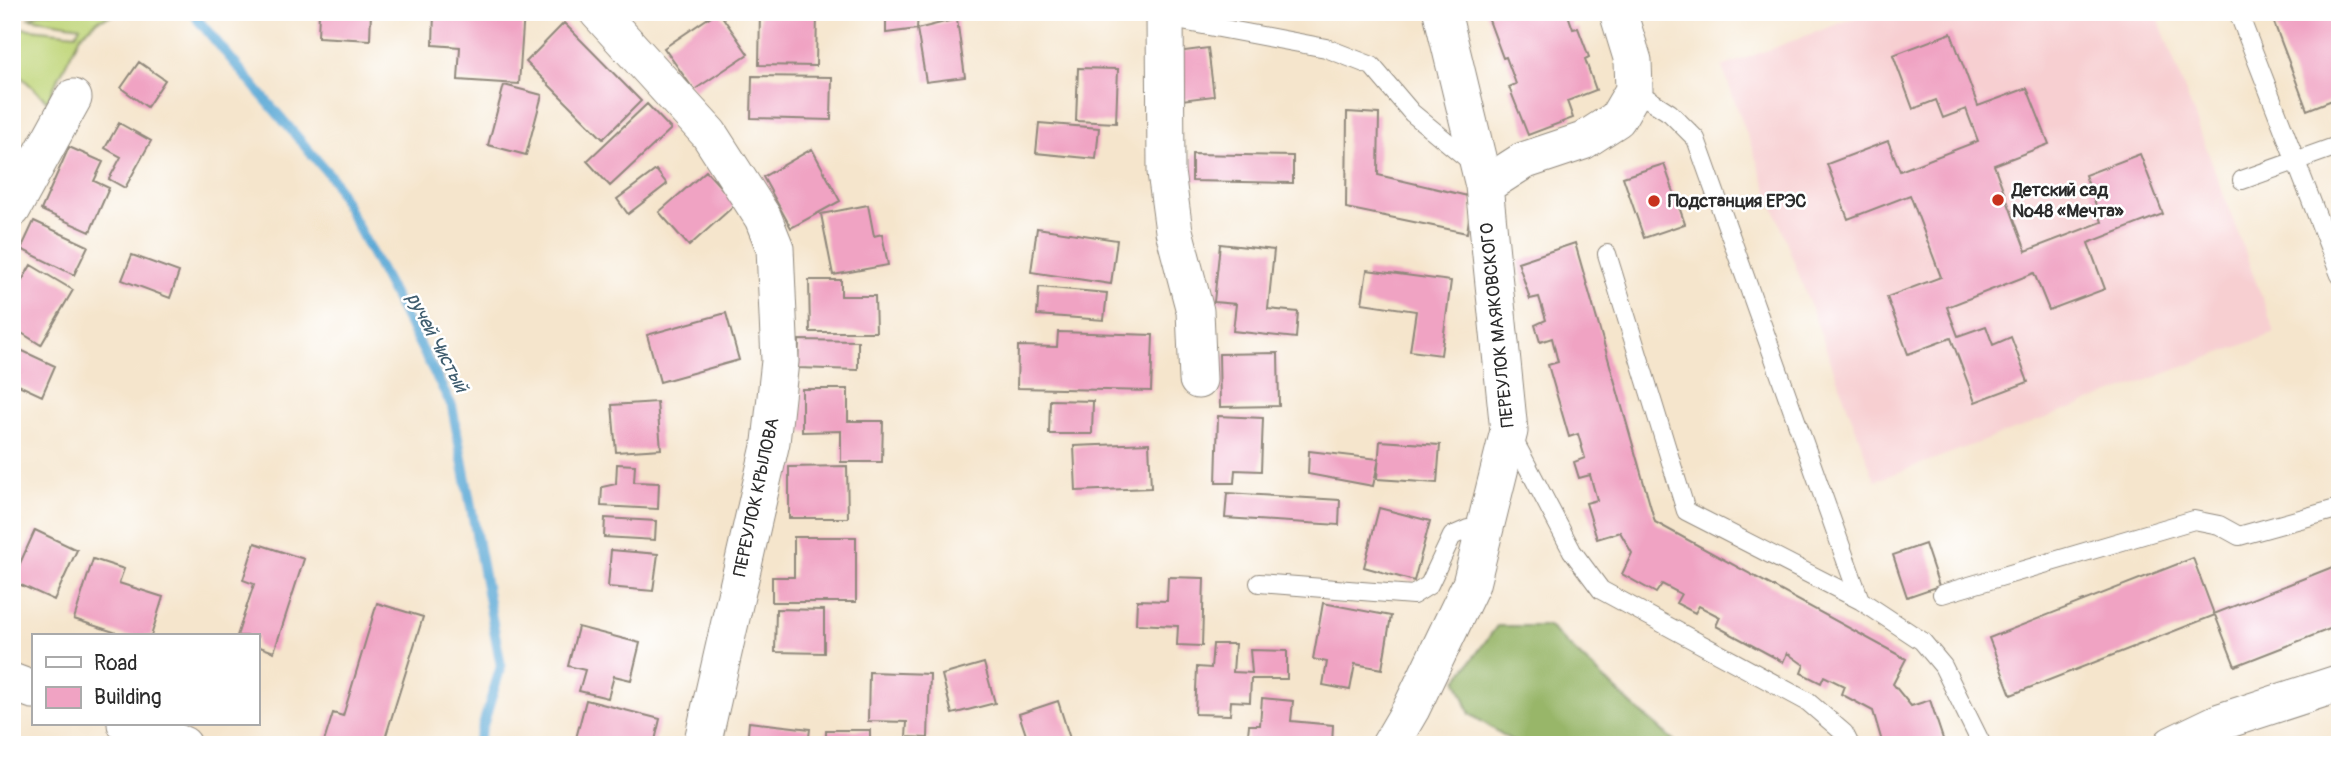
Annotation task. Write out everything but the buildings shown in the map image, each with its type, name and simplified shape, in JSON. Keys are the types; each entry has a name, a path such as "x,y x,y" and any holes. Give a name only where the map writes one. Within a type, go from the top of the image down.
{"street":[{"name":"ПЕРЕУЛОК КРЫЛОВА","path":"598,12 709,134 763,218 775,248 780,361 771,442 702,745"},
{"name":"ПЕРЕУЛОК МАЯКОВСКОГО","path":"1390,745 1471,584 1509,431 1481,177 1442,12"},
{"path":"1481,177 1583,141 1617,119 1634,90 1633,61 1618,12"},
{"path":"1166,15 1166,172 1174,230 1195,311 1198,380"},
{"path":"12,208 73,98"},
{"path":"12,682 32,690"},
{"path":"2172,745 2220,722 2340,683"},
{"path":"131,726 183,745"}],"lane":[{"path":"2238,12 2340,275"},
{"path":"1166,15 1326,48 1372,66 1412,113 1481,177"},
{"path":"1634,90 1670,114 1696,139 1860,600"},
{"path":"2242,180 2340,145"},
{"path":"1607,254 1686,511 1860,600 1922,641 1943,666 1982,745"},
{"path":"1509,431 1572,551 1601,590 1808,702 1844,733 1850,745"},
{"path":"1942,594 2194,520 2219,525 2239,536 2340,508"},
{"path":"1259,583 1413,595 1429,585 1452,536 1468,529 1486,530"}],"shaded area":[{"name":"Детский сад №48 «Мечта»","path":"1870,12 2156,12 2275,333 1875,481 1722,67"}],"green space":[{"path":"43,12 122,12 98,20 80,36 47,101 12,68 12,17 21,28 76,34 80,26 29,18"},
{"path":"1497,626 1548,626 1679,745 1519,745 1470,714 1457,680"}],"waterway":[{"name":"ручей Чистый","path":"195,12 198,20 332,178 452,406 501,666 477,745"}],"place":[{"name":"Детский сад №48 «Мечта»","path":"1998,200"},
{"name":"Подстанция ЕРЭС","path":"1654,201"}]}
